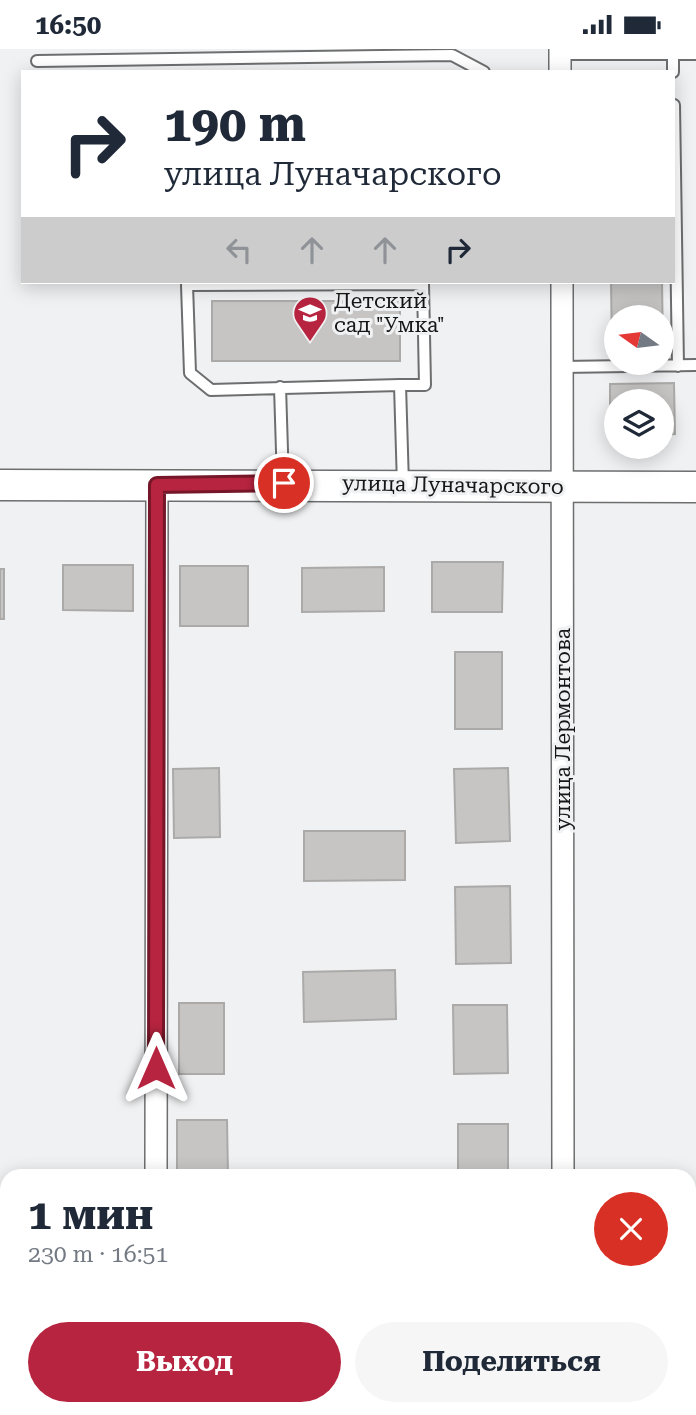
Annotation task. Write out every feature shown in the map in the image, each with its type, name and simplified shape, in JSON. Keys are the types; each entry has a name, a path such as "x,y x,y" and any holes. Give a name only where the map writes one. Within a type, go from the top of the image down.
{"street":[{"name":"улица Лермонтова","path":"562,284 563,1169"},
{"name":"улица Луначарского","path":"0,485 284,483 696,487"},
{"path":"156,1169 157,485"}],"lane":[{"path":"673,54 673,70"},
{"path":"560,58 696,54"},
{"path":"37,61 453,55 480,70"},
{"path":"675,170 678,366"},
{"path":"305,284 187,285 190,373 211,390 425,385 423,284"},
{"path":"562,367 696,365"},
{"path":"400,385 403,485"},
{"path":"280,387 284,483"}],"building":[{"path":"611,284 662,284 662,305 611,305"},
{"path":"212,301 400,301 400,361 212,361"},
{"path":"674,383 675,434 674,389 610,389 610,384"},
{"path":"432,562 503,562 502,612 432,612"},
{"path":"63,565 133,565 133,611 63,610"},
{"path":"180,566 248,566 248,626 180,626"},
{"path":"384,567 384,611 302,612 302,568"},
{"path":"0,569 4,569 4,619 0,619"},
{"path":"455,652 502,652 502,729 455,729"},
{"path":"219,768 220,837 174,838 173,769"},
{"path":"508,768 510,841 456,843 454,769"},
{"path":"304,831 405,831 405,880 304,881"},
{"path":"510,886 511,963 456,964 455,887"},
{"path":"395,970 396,1019 304,1022 303,972"},
{"path":"179,1003 224,1003 224,1074 179,1074"},
{"path":"453,1005 507,1005 508,1073 454,1074"},
{"path":"177,1120 227,1120 228,1169 177,1169"},
{"path":"458,1124 508,1124 508,1169 458,1169"}],"place":[{"name":"Детский сад \"Умка\"","path":"310,343"}],"route":[{"path":"156,1068 157,485 284,483"}]}
